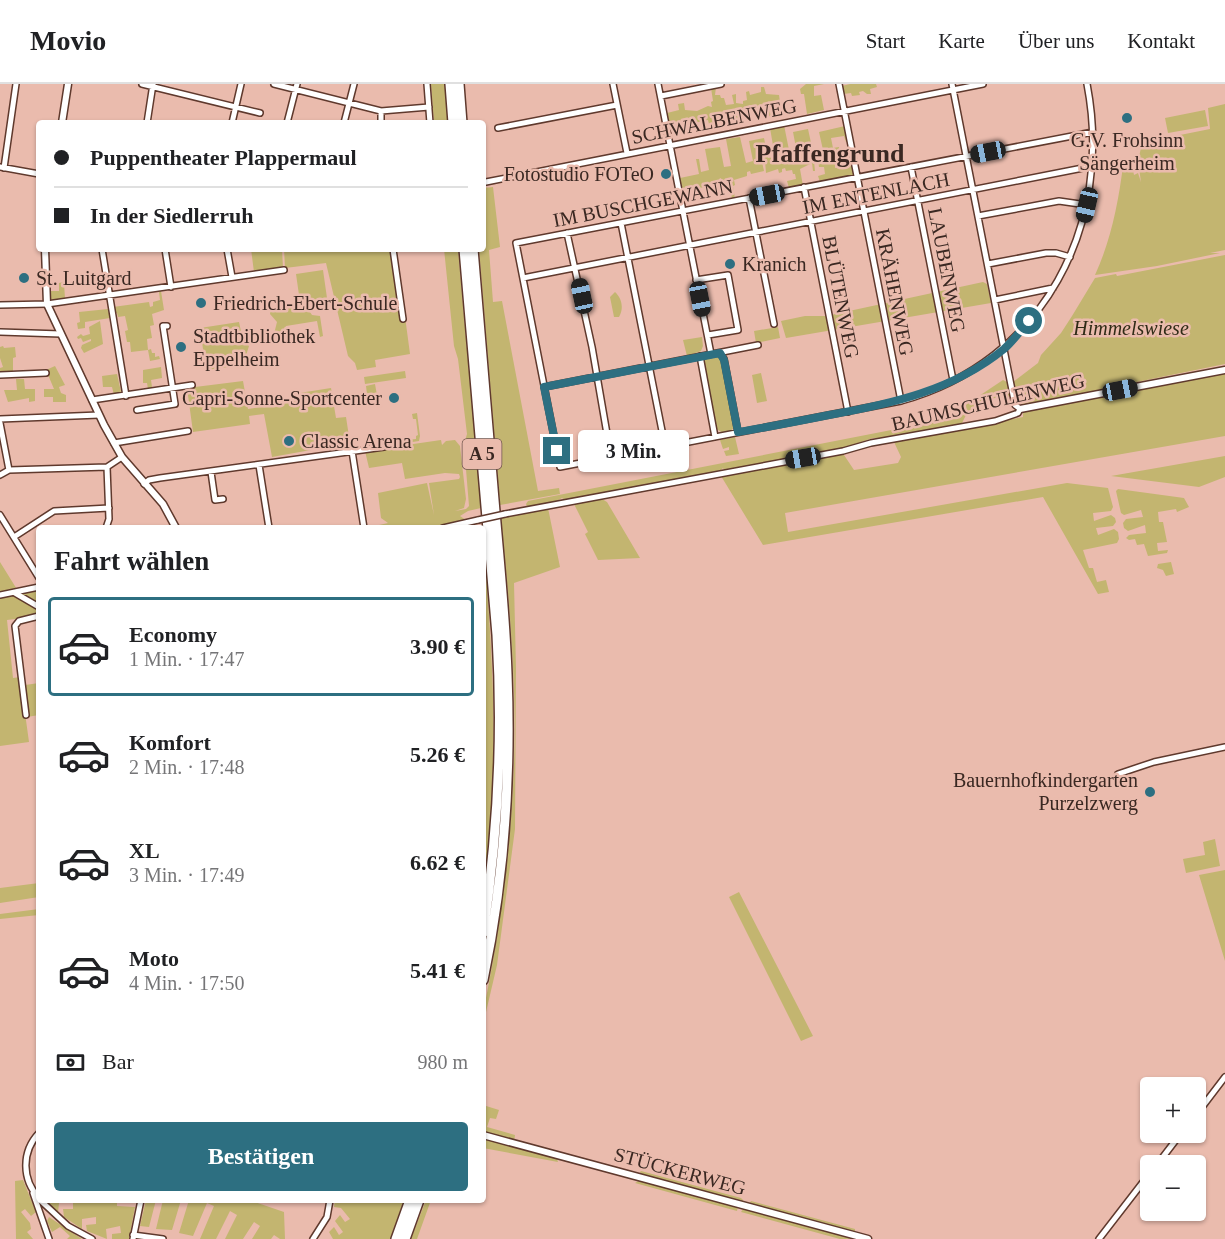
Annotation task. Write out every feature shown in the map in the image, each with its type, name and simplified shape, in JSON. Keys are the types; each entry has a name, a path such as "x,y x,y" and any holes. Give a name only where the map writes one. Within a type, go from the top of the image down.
{"highway":[{"path":"450,84 453,120"},
{"path":"459,84 462,120"},
{"name":"A 5","path":"464,252 495,614 499,687 498,789 486,910"},
{"name":"A 5","path":"473,252 505,630 508,706 508,768 503,838 495,912 486,963"},
{"path":"396,1239 409,1203"},
{"path":"405,1239 418,1203"}],"street":[{"path":"16,84 2,168 36,174"},
{"path":"62,120 68,84"},
{"path":"142,84 260,113"},
{"path":"232,120 241,84"},
{"path":"274,84 296,87 381,111 429,107"},
{"path":"345,120 354,84"},
{"path":"427,84 430,120"},
{"path":"614,84 627,153"},
{"path":"658,84 711,354"},
{"path":"661,96 721,84"},
{"name":"KRÄHENWEG","path":"839,84 901,400"},
{"name":"SCHWALBENWEG","path":"486,182 845,111 953,87 983,84"},
{"path":"523,278 560,467 901,400 953,380 1005,348 1038,310 1053,288 1070,257 1081,230 1087,205 1093,166 1092,108 1088,84"},
{"path":"147,120 153,85"},
{"path":"287,120 296,87"},
{"path":"953,87 1015,405 1020,409"},
{"path":"498,128 618,105"},
{"path":"381,111 381,120"},
{"name":"IM BUSCHGEWANN","path":"523,278 516,243 1093,132"},
{"name":"LAUBENWEG","path":"911,166 953,380"},
{"name":"IM ENTENLACH","path":"523,278 1093,166"},
{"name":"BLÜTENWEG","path":"804,187 848,412"},
{"path":"749,198 774,324"},
{"path":"978,216 1059,201 1087,205"},
{"path":"621,223 665,446"},
{"path":"567,233 576,267 611,457"},
{"path":"45,252 47,304 99,415 122,457 163,504 174,525"},
{"path":"102,252 126,396"},
{"path":"165,252 171,287"},
{"path":"228,252 232,278"},
{"path":"393,252 403,319"},
{"path":"988,264 1046,253 1070,257"},
{"path":"0,305 47,304 284,270"},
{"path":"696,280 728,275 738,330 708,335"},
{"path":"995,300 1053,288"},
{"path":"137,410 175,404 163,326 167,326"},
{"path":"0,332 61,334"},
{"path":"544,387 758,345"},
{"path":"720,353 724,360 738,432"},
{"path":"699,357 715,437"},
{"name":"BAUMSCHULENWEG","path":"456,525 843,451 871,443 995,421 1012,416 1020,409 1225,370"},
{"path":"0,375 46,373"},
{"path":"92,400 192,385"},
{"path":"9,470 0,421 99,415"},
{"path":"114,443 188,431"},
{"path":"144,483 149,480 384,447"},
{"path":"352,451 364,525"},
{"path":"0,475 9,470 107,467 122,457"},
{"path":"259,465 269,525"},
{"path":"107,467 109,508 107,525"},
{"path":"211,472 215,500 223,499"},
{"path":"14,537 54,511 109,508"},
{"path":"0,515 36,573"},
{"path":"0,595 36,588"},
{"path":"15,593 36,605"},
{"path":"26,715 15,626 19,621 36,617"},
{"path":"1118,774 1154,762 1225,747"},
{"path":"1206,1102 1225,1077"},
{"name":"STÜCKERWEG","path":"486,1136 868,1239"},
{"path":"36,1138 29,1148 26,1162 26,1174 36,1200"},
{"path":"1164,1155 1174,1143"},
{"path":"1099,1239 1140,1186"},
{"path":"33,1191 36,1194"},
{"path":"37,1203 49,1239"},
{"path":"44,1203 68,1226 92,1239"},
{"path":"140,1203 133,1237 163,1239"},
{"path":"313,1239 327,1217 329,1203"}],"green space":[{"path":"431,84 445,84 448,120 434,120"},
{"path":"806,84 824,84 814,86 814,96 821,95 824,110 807,114 804,94 801,94 800,89"},
{"path":"876,84 877,87 870,89 871,94 863,91 859,92 860,95 852,96 851,93 844,94 842,86"},
{"path":"716,87 715,95 724,98 726,105 734,104 732,95 736,94 736,103 743,104 743,101 747,100 746,92 749,91 750,95 761,92 761,87 764,87 766,94 779,95 780,102 785,102 786,106 780,107 780,111 776,112 775,108 769,109 771,116 764,117 762,110 729,120 727,116 718,118 719,122 709,124 708,120 694,123 694,127 689,128 686,123 686,129 678,131 677,128 670,128 667,113 679,110 678,104 684,103 685,110 697,111 708,106 712,107 711,88"},
{"path":"1225,104 1225,250 1157,266 1095,275 1113,222 1123,166 1132,165 1134,175 1138,173 1141,182 1138,161 1141,148 1161,144 1160,139 1210,129 1208,108"},
{"path":"1205,110 1208,126 1168,133 1165,118"},
{"path":"784,125 790,155 797,153 793,132 808,129 813,152 823,150 819,132 845,126 848,142 844,136 831,138 833,148 839,147 837,154 832,155 832,158 851,155 851,157 835,162 835,168 852,163 855,175 820,182 818,176 825,174 824,167 819,167 818,160 814,161 815,171 813,171 812,163 800,169 803,186 789,188 787,181 796,179 792,170 786,171 785,168 779,173 778,169 766,173 765,161 762,162 764,171 751,174 750,171 747,172 747,176 734,180 735,199 732,199 730,187 725,187 721,178 719,179 720,184 708,183 700,188 701,191 692,192 691,188 686,189 687,195 683,196 680,178 699,174 696,159 699,159 701,172 709,170 705,149 720,147 724,167 731,166 726,139 740,137 746,163 753,161 749,141 764,138 768,158 775,157 770,128"},
{"path":"493,187 500,247 489,250 493,302 502,301 538,491 559,488 560,494 500,505 479,252 486,252 486,188"},
{"path":"251,252 282,252 283,268 254,272"},
{"path":"284,252 393,252 402,294 410,354 375,360 376,367 357,370 355,363 348,356 326,263 285,268"},
{"path":"444,252 458,252 481,508 468,511 460,516 466,520 442,525 379,525 388,523 381,518 378,493 427,483 434,515 429,483 460,477 459,474 445,473 405,479 402,463 369,468 365,451 441,440 442,445 446,441 455,440 460,446 466,499 464,508 455,511 466,509 469,506 464,445 467,434 458,359 454,346"},
{"name":"Himmelswiese","path":"1225,255 1225,364 1024,405 1019,404 1013,382 1038,363 1041,355 1061,333 1095,278 1116,274 1117,276"},
{"path":"323,270 327,298 300,302 296,274"},
{"path":"64,282 65,299 51,300 50,291 59,291 59,283"},
{"path":"983,282 987,284 991,303 786,338 781,321 805,316 826,316"},
{"path":"161,291 164,310 152,314 154,325 150,326 152,338 147,339 148,350 131,352 125,331 128,330 125,316 118,317 113,307 149,302 150,307 153,306 153,302 160,300 159,292"},
{"path":"615,292 622,304 619,317 614,317 610,297"},
{"path":"306,306 312,315 320,316 323,336 320,337 317,321 286,326 287,338 283,339 282,336 278,337 278,340 273,338 277,322 270,314 271,309"},
{"path":"108,309 110,318 85,322 85,328 78,329 79,312"},
{"path":"100,321 103,344 84,353 82,345 91,339 83,342 77,337 81,334 83,336 90,334 89,327"},
{"path":"239,322 242,336 249,346 243,365 206,370 200,328"},
{"path":"778,327 780,338 756,343 754,331"},
{"path":"702,337 701,351 687,356 683,340"},
{"path":"0,347 4,348 15,347 13,373 0,373 0,368 3,367"},
{"path":"151,349 155,357 159,356 160,359 150,361 148,350"},
{"path":"717,356 723,362 735,427 723,433 715,428 703,365 705,359"},
{"path":"55,366 65,385 59,387 61,393 66,395 66,402 53,402 53,397 44,397 44,389 54,389 46,370"},
{"path":"161,367 162,378 151,380 152,387 148,389 147,383 143,383 143,370"},
{"path":"405,371 406,378 365,384 364,377"},
{"path":"1225,372 1225,436 785,513 788,532 1067,483 1108,488 1113,507 1111,511 1093,513 1094,521 1111,515 1116,522 1113,526 1096,528 1098,535 1114,529 1118,532 1119,539 1117,543 1083,550 1089,568 1093,568 1097,582 1106,580 1109,592 1098,594 1043,497 763,545 721,476 842,452 854,470 898,463 901,457 894,442 1023,417 1023,413 1029,410"},
{"path":"761,373 767,401 757,403 752,375"},
{"path":"117,374 121,392 114,395 112,387 103,387 102,376"},
{"path":"16,379 24,379 25,389 35,389 35,401 29,402 29,398 8,402 4,390 17,390"},
{"path":"1003,380 1007,382 1010,396 1005,398 1003,393 966,415 961,425 888,438 873,438 840,449 724,470 723,468 720,471 566,501 562,498 551,504 528,509 526,504 528,501 917,425 964,406"},
{"path":"243,381 248,409 294,402 293,394 331,388 336,418 346,417 350,443 272,457 264,414 249,416 250,424 193,432 187,388"},
{"path":"375,384 378,401 368,402 366,386"},
{"path":"417,413 419,441 386,446 386,440 389,442 416,439 418,435 416,419 413,419 412,414"},
{"path":"735,437 739,454 726,456 724,451 729,450 729,447 723,449 720,440"},
{"path":"1225,456 1225,477 1199,487 1111,476"},
{"path":"1118,489 1184,498 1189,507 1177,512 1176,509 1158,512 1159,522 1163,522 1167,542 1157,543 1158,551 1168,550 1167,553 1148,556 1144,544 1137,545 1135,539 1126,538 1129,535 1146,533 1145,525 1128,531 1124,528 1123,523 1126,519 1143,517 1141,510 1124,515 1121,513 1116,491"},
{"path":"602,499 607,502 640,558 598,560 585,534 588,532 574,504"},
{"path":"548,508 560,567 514,583 516,669 515,829 497,965 486,1012 486,998 504,889 515,733 509,610 501,518"},
{"path":"0,562 18,591 0,593"},
{"path":"1171,562 1174,574 1166,576 1163,570 1157,568 1158,564"},
{"path":"486,576 494,717 489,852 486,874"},
{"path":"36,591 36,616 7,620 13,678 20,677 29,742 0,746 0,598"},
{"path":"36,683 36,716 27,717 25,685"},
{"path":"1215,839 1220,866 1186,873 1183,859 1205,855 1203,842"},
{"path":"1225,870 1225,961 1199,875"},
{"path":"36,883 36,897 0,903 0,888"},
{"path":"739,892 813,1036 801,1041 729,897"},
{"path":"36,909 36,915 0,919 0,914"},
{"path":"486,1106 499,1110 496,1119 490,1118 487,1127 515,1135 514,1142 486,1134"},
{"path":"486,1139 557,1159 558,1162 486,1149"},
{"path":"641,1171 743,1200 742,1202 641,1175"},
{"path":"23,1180 36,1212 31,1216 25,1209 21,1212 30,1223 31,1229 27,1232 33,1239 16,1239 15,1181"},
{"path":"640,1180 738,1206 737,1211 635,1183"},
{"path":"751,1201 855,1229 855,1231 854,1233 749,1204"},
{"path":"49,1203 59,1203 58,1213"},
{"path":"73,1203 117,1203 117,1206 135,1207 129,1239 112,1239 112,1234 121,1233 120,1226 106,1229 107,1239 87,1231 86,1225 96,1224 96,1217 82,1219 82,1229 64,1217 63,1209 73,1209"},
{"path":"145,1203 155,1203 149,1227 140,1226"},
{"path":"162,1203 180,1203 172,1230 156,1229"},
{"path":"188,1203 207,1203 193,1236 179,1233"},
{"path":"207,1203 258,1203 284,1212 285,1239 274,1235 271,1239 252,1239 260,1226 254,1222 243,1239 225,1239 237,1215 230,1211 216,1239 200,1239 214,1206"},
{"path":"335,1203 403,1203 390,1239 333,1239 329,1232 334,1227 339,1235 343,1232 335,1221 340,1215 345,1222 350,1219 341,1208 334,1207"},
{"path":"425,1203 430,1203 417,1239 411,1239"},
{"path":"744,1208 849,1236 850,1239 840,1239 741,1212"},
{"path":"49,1217 82,1239 67,1239 70,1236 60,1227 52,1232 47,1221"}],"place":[{"name":"G.V. Frohsinn Sängerheim","path":"1127,118"},
{"name":"Fotostudio FOTeO","path":"666,174"},
{"name":"Kranich","path":"730,264"},
{"name":"St. Luitgard","path":"24,278"},
{"name":"Friedrich-Ebert-Schule","path":"201,303"},
{"name":"Stadtbibliothek Eppelheim","path":"181,347"},
{"name":"Capri-Sonne-Sportcenter","path":"394,398"},
{"name":"Classic Arena","path":"289,441"},
{"name":"Bauernhofkindergarten Purzelzwerg","path":"1150,792"}],"district":[{"name":"Pfaffengrund","path":"830,153"}],"route":[{"path":"557,451 544,387 720,353 724,360 738,432 880,405 907,399 931,390 966,373 1005,348 1029,321"}]}
